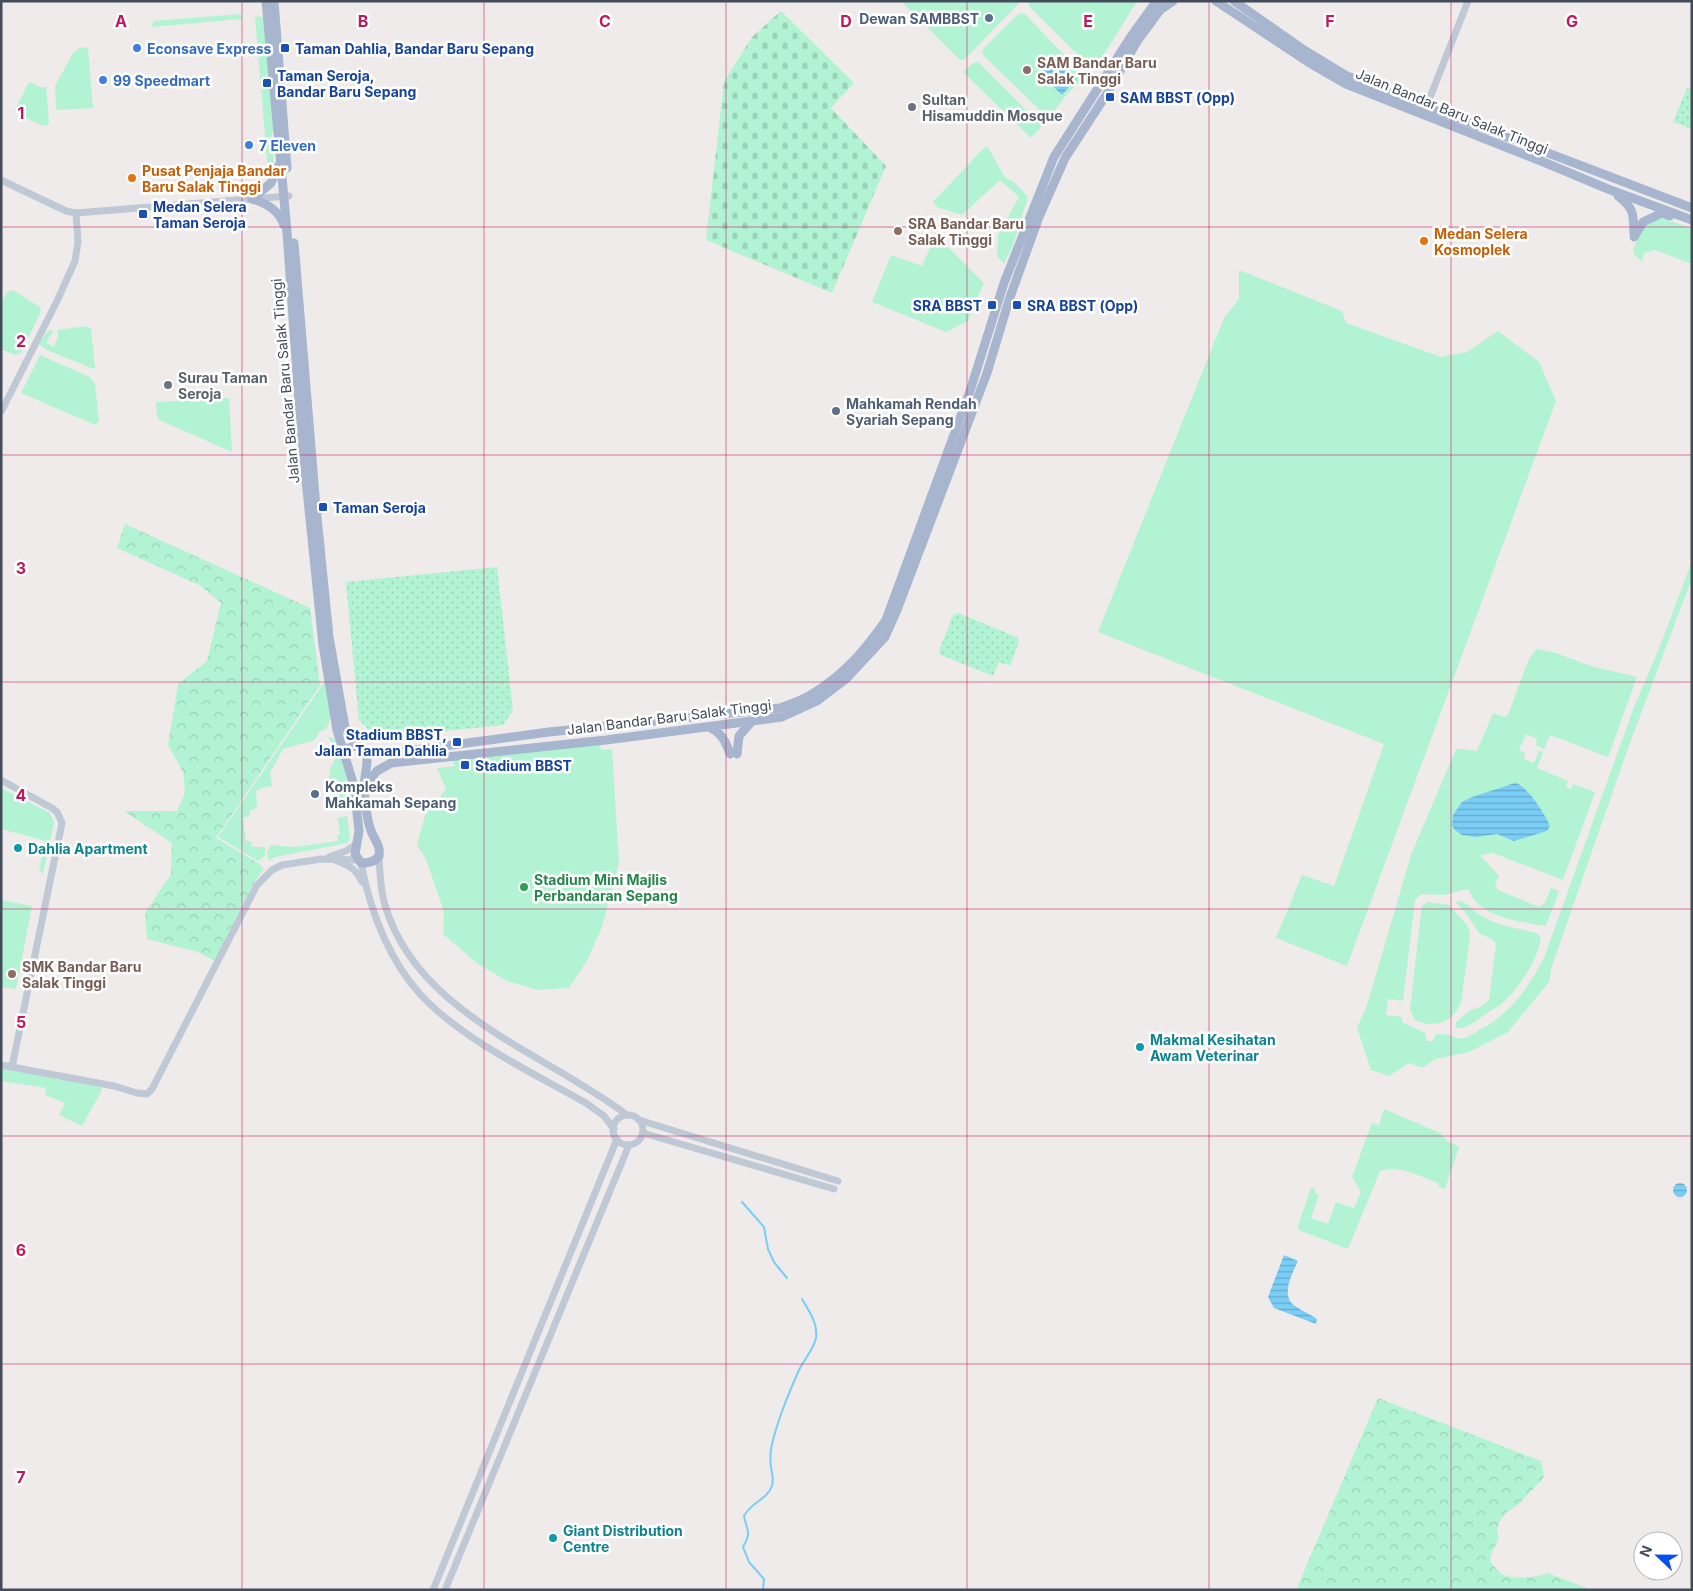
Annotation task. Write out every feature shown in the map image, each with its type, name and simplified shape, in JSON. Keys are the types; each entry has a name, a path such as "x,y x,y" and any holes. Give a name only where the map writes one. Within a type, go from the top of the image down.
{"main road":[{"name":"Jalan Bandar Baru Salak Tinggi","path":"266,1 280,160 286,197 329,637 345,727 350,736 362,748 379,754 605,726 780,708 811,695 840,675 868,646 886,620 970,391 1004,284 1054,157 1130,38 1153,6 1159,1"},
{"name":"Jalan Bandar Baru Salak Tinggi","path":"274,1 301,432 323,645 337,730 354,786 359,831 355,854 359,861"},
{"name":"Jalan Bandar Baru Salak Tinggi","path":"364,787 377,771 392,763 606,740 782,717 817,700 846,679 885,636 897,610 987,373 1009,300 1039,216 1065,158 1106,95 1138,40 1160,10 1173,1"},
{"name":"Jalan Bandar Baru Salak Tinggi","path":"1216,1 1308,62 1346,84 1692,221"},
{"name":"Jalan Bandar Baru Salak Tinggi","path":"1234,1 1301,48 1347,76 1692,208"},
{"path":"252,199 272,183 280,160"},
{"path":"1608,189 1628,203 1633,217 1634,237 1643,222 1662,213 1692,221"},
{"path":"252,199 262,202 276,211 282,217 287,232"},
{"path":"709,727 716,730 734,754 739,736 752,721"},
{"path":"605,726 606,740"},
{"path":"344,756 348,748 352,746 362,748 368,760 364,787 370,828 379,845 380,856 374,861 359,861"}],"street":[{"path":"1424,115 1468,1"},
{"path":"1,180 66,212 76,213 286,197"},
{"path":"1,412 58,301 75,262 78,242 76,213"},
{"path":"1,780 52,808 57,812 62,823 12,1067"},
{"path":"322,859 346,851 356,844"},
{"path":"380,856 381,887 391,922 406,951 425,976 449,999 484,1025 627,1115 838,1181"},
{"path":"1,1065 147,1094 152,1089 257,885 272,870 282,865 322,859 359,861 366,892"},
{"path":"333,859 348,865 357,872 384,938 395,958 420,994 467,1033 586,1103 604,1116 614,1129 617,1139 624,1144 638,1141 643,1133 642,1124 639,1120"},
{"path":"614,1129 618,1120 627,1115"},
{"path":"643,1133 834,1189"},
{"path":"433,1590 617,1139"},
{"path":"445,1590 630,1144"}],"green space":[{"path":"901,1 1021,1 964,60 960,60"},
{"path":"1030,1 1137,1 1096,67 1090,67 1029,6"},
{"path":"781,11 854,83 831,108 886,166 832,293 706,240 724,82 752,37"},
{"path":"1021,13 1025,14 1085,77 1066,95 1049,119 982,52"},
{"path":"240,14 242,16 241,19 153,27 152,25 154,21"},
{"path":"260,16 264,19 270,74 263,78 264,86 271,88 275,128 272,132 274,168 269,183 255,17"},
{"path":"81,47 88,48 93,108 56,110 55,86 73,53"},
{"path":"978,62 1042,126 1031,138 963,72 973,63"},
{"path":"30,82 40,87 46,87 48,125 43,126 14,112"},
{"path":"1687,88 1692,89 1692,129 1673,122"},
{"path":"987,146 1006,178 1014,182 1028,197 1013,245 1004,264 997,256 998,235 1019,197 1000,180 962,215 937,207 933,202"},
{"path":"1658,217 1692,228 1692,264 1655,250 1644,253 1642,262 1634,254 1633,250 1642,228"},
{"path":"936,235 984,283 968,321 946,332 872,302 891,255 922,266"},
{"path":"1239,270 1342,311 1346,323 1441,357 1467,352 1498,331 1539,362 1556,401 1347,966 1276,938 1302,875 1334,886 1384,744 1098,632 1224,318 1239,299"},
{"path":"13,290 40,307 41,311 21,353 15,355 1,349 1,303 6,293"},
{"path":"86,326 91,329 94,369 47,350 39,344 50,330 53,331 46,343 54,347 58,330"},
{"path":"40,355 90,377 95,384 99,421 95,425 21,393"},
{"path":"229,398 232,452 159,420 157,415 156,402"},
{"path":"125,524 310,608 320,685 216,838 258,863 264,869 254,882 215,961 198,952 147,939 145,913 171,874 172,843 124,811 177,811 185,793 183,772 168,745 178,684 207,661 221,603 201,586 117,548"},
{"path":"1692,561 1692,578 1627,751 1552,966 1549,982 1508,1032 1469,1052 1435,1059 1422,1068 1409,1063 1389,1076 1371,1070 1357,1028 1367,1005 1411,855 1456,749 1477,751 1493,713 1505,717 1508,715 1528,661 1536,649 1553,652 1591,666 1637,677 1608,757 1550,735 1544,749 1536,745 1537,739 1526,734 1519,750 1525,753 1524,759 1534,763 1539,751 1543,752 1537,768 1568,781 1566,787 1571,789 1573,784 1595,792 1563,880 1493,853 1480,855 1499,876 1495,885 1498,890 1539,907 1545,903 1551,888 1559,891 1546,926 1513,920 1491,913 1474,900 1469,890 1444,895 1421,894 1415,900 1403,1001 1388,999 1386,1015 1402,1017 1402,1022 1425,1033 1427,1041 1433,1041 1435,1035 1439,1034 1465,1038 1490,1024 1517,1000 1538,969 1544,958 1634,707 1662,641"},
{"path":"497,567 513,710 503,725 378,738 359,720 346,582"},
{"path":"958,613 1017,637 1019,642 1010,666 999,662 993,676 941,655 939,651 953,615"},
{"path":"327,678 331,710 326,729 319,732 315,740 283,749 270,773 272,786 256,791 257,808 250,810 249,816 243,818 246,841 251,842 252,847 265,847 265,856 258,861 218,837"},
{"path":"328,737 336,741 353,800 342,805 337,802 331,793 329,783 330,772 335,757"},
{"name":"Stadium Mini Majlis Perbandaran Sepang","path":"600,744 601,750 612,749 619,862 602,927 588,959 569,988 537,990 507,981 478,964 443,934 444,912 426,859 417,845 425,816 446,789 437,768 455,766 452,759"},
{"path":"1,788 50,813 54,822 43,874 39,870 45,843 43,840 1,829"},
{"path":"347,816 350,838 348,843 275,857 269,861 267,852 271,845 294,847 338,841 337,835 340,834 338,818"},
{"path":"1,900 32,906 16,989 1,987"},
{"path":"1457,901 1466,903 1483,917 1504,926 1534,932 1541,939 1531,966 1507,999 1463,1028 1455,1028 1456,1022 1471,1010 1480,1007 1489,1000 1496,944 1493,940 1479,933 1465,912 1456,903"},
{"path":"1428,902 1449,905 1467,925 1470,932 1461,1003 1453,1015 1436,1024 1422,1023 1415,1020 1410,1010 1422,906"},
{"path":"1,1067 101,1087 102,1090 82,1126 59,1115 65,1103 45,1095 46,1088 1,1081"},
{"path":"1384,1109 1440,1133 1447,1141 1459,1147 1445,1189 1439,1187 1438,1183 1403,1170 1380,1171 1348,1249 1299,1230 1298,1226 1311,1188 1315,1189 1315,1193 1319,1195 1311,1218 1328,1224 1336,1202 1354,1208 1361,1192 1352,1177 1372,1123 1379,1125"},
{"path":"1378,1398 1541,1461 1544,1477 1519,1504 1507,1512 1500,1520 1497,1529 1499,1539 1492,1552 1490,1561 1500,1573 1509,1577 1538,1576 1548,1573 1592,1590 1296,1590"}],"water":[{"path":"1054,55 1077,78 1062,95 1038,72"},
{"path":"1515,783 1530,794 1544,814 1550,826 1547,831 1514,841 1497,834 1476,837 1462,835 1452,826 1453,815 1462,802"},
{"path":"1677,1183 1683,1183 1687,1190 1683,1197 1677,1197 1673,1193 1673,1187"},
{"path":"1284,1255 1298,1261 1289,1285 1288,1297 1298,1308 1317,1319 1316,1324 1274,1308 1268,1297"}],"waterway":[{"path":"742,1202 764,1227 768,1249 774,1262 787,1278"},
{"path":"763,1590 764,1579 749,1562 743,1547 748,1534 744,1516 751,1507 770,1491 773,1479 770,1456 774,1435 792,1386 816,1338 816,1327 802,1299"}],"place":[{"name":"Dewan SAMBBST","path":"989,18"},
{"name":"Econsave Express","path":"137,48"},
{"name":"Taman Dahlia, Bandar Baru Sepang","path":"285,48"},
{"name":"SAM Bandar Baru Salak Tinggi","path":"1027,70"},
{"name":"99 Speedmart","path":"103,80"},
{"name":"Taman Seroja, Bandar Baru Sepang","path":"267,83"},
{"name":"SAM BBST (Opp)","path":"1110,97"},
{"name":"Sultan Hisamuddin Mosque","path":"912,107"},
{"name":"7 Eleven","path":"249,145"},
{"name":"Pusat Penjaja Bandar Baru Salak Tinggi","path":"132,178"},
{"name":"Medan Selera Taman Seroja","path":"143,214"},
{"name":"SRA Bandar Baru Salak Tinggi","path":"898,231"},
{"name":"Medan Selera Kosmoplek","path":"1424,241"},
{"name":"SRA BBST","path":"992,305"},
{"name":"SRA BBST (Opp)","path":"1017,305"},
{"name":"Surau Taman Seroja","path":"168,385"},
{"name":"Mahkamah Rendah Syariah Sepang","path":"836,411"},
{"name":"Taman Seroja","path":"323,507"},
{"name":"Stadium BBST, Jalan Taman Dahlia","path":"457,742"},
{"name":"Stadium BBST","path":"465,765"},
{"name":"Kompleks Mahkamah Sepang","path":"315,794"},
{"name":"Dahlia Apartment","path":"18,848"},
{"name":"Stadium Mini Majlis Perbandaran Sepang","path":"524,887"},
{"name":"SMK Bandar Baru Salak Tinggi","path":"12,974"},
{"name":"Makmal Kesihatan Awam Veterinar","path":"1140,1047"},
{"name":"Giant Distribution Centre","path":"553,1538"}]}
